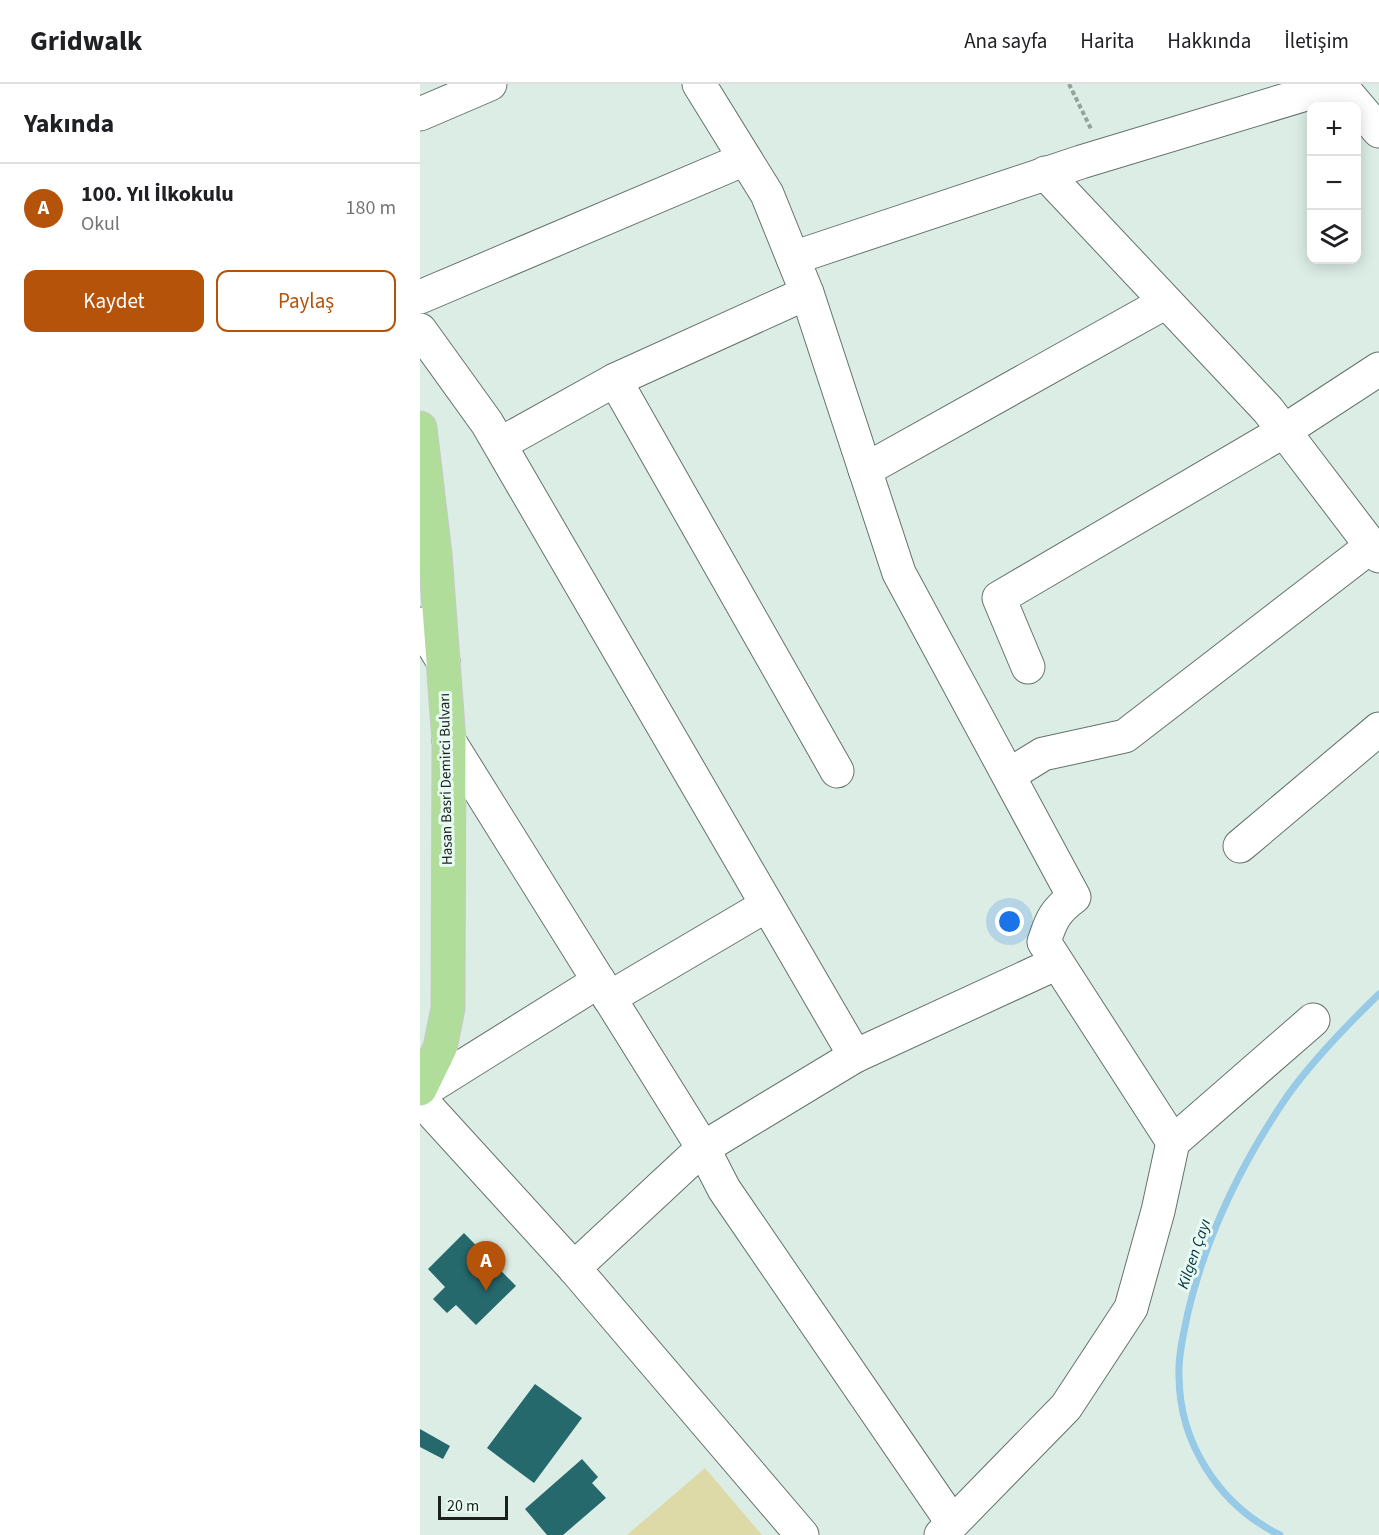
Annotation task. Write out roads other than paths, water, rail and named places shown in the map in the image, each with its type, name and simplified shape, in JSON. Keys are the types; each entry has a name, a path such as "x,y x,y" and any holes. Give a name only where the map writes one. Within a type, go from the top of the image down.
{"main road":[{"name":"Hasan Basri Demirci Bulvarı","path":"420,428 435,554 449,741 448,1008 440,1048 420,1091"}],"street":[{"path":"420,114 490,84"},
{"path":"699,84 767,194 807,293 899,573 1074,897 1060,907 1050,921 1044,942 1173,1142"},
{"path":"793,258 1045,173 1339,84 1379,131"},
{"path":"420,297 745,159"},
{"path":"1009,775 1043,754 1125,736 1375,552 1268,410 1045,173"},
{"path":"500,444 615,380 807,293"},
{"path":"865,470 1166,302"},
{"path":"420,330 500,444 855,1056"},
{"path":"1028,668 999,598 1284,430 1379,369"},
{"path":"615,380 837,771"},
{"path":"420,624 443,661"},
{"path":"1240,846 1379,729"},
{"path":"449,741 703,1148 724,1189 946,1529 1066,1407 1131,1308 1158,1211 1173,1142 1313,1020"},
{"path":"420,1091 604,989 767,905"},
{"path":"574,1268 703,1148 855,1056 1057,963"},
{"path":"420,1099 574,1268 802,1535"}],"waterway":[{"name":"Kilgen Çayı","path":"1280,1535 1238,1507 1221,1489 1195,1448 1186,1424 1181,1400 1179,1367 1182,1344 1188,1312 1205,1254 1241,1172 1288,1095 1343,1030 1379,994"}],"place":[{"name":"100. Yıl İlkokulu","path":"486,1291"}]}
